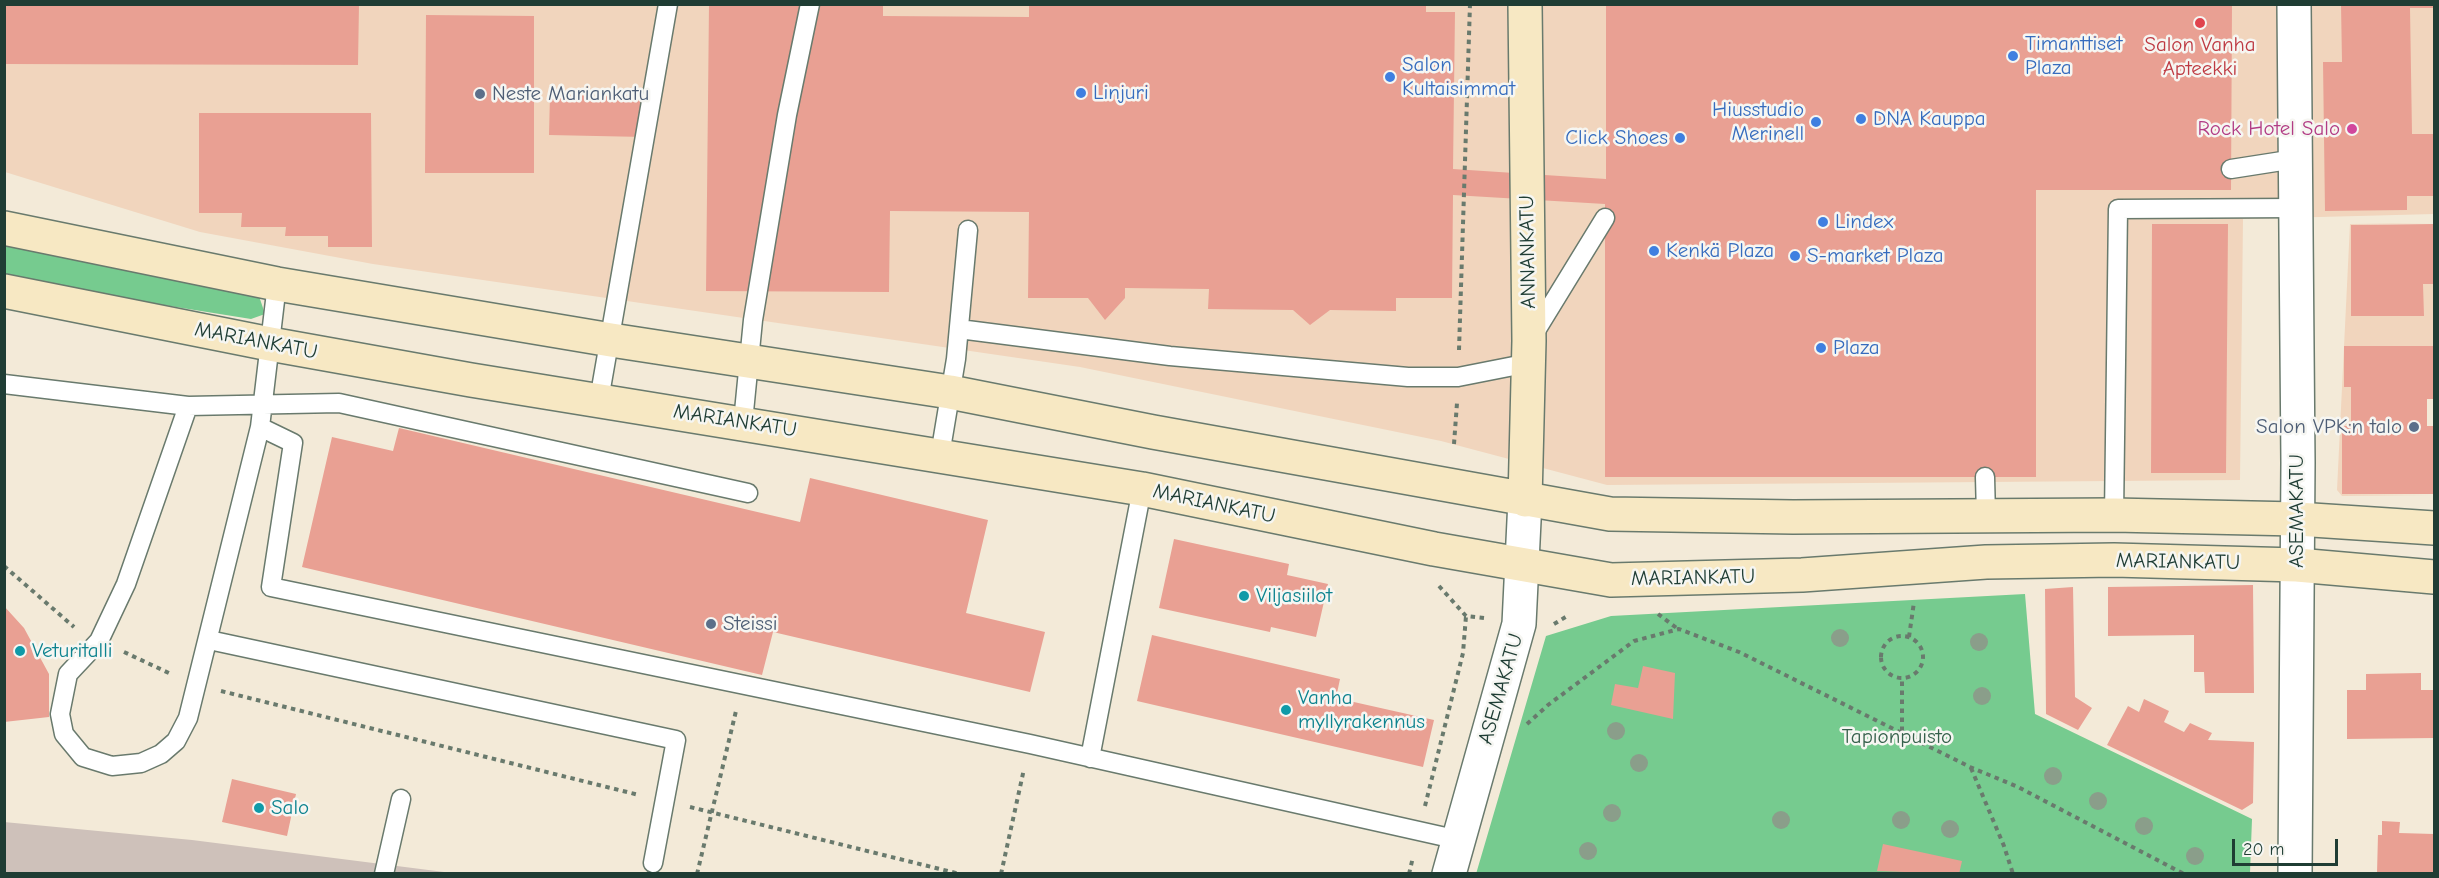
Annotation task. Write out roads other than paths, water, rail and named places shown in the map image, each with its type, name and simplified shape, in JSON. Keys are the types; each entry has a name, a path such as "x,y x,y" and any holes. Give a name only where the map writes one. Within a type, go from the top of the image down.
{"main road":[{"name":"ANNANKATU","path":"1525,4 1529,352 1525,500"},
{"path":"4,228 277,284 611,340 950,392 1153,432 1610,514 1793,517 2114,514 2297,519 2434,528"},
{"name":"MARIANKATU","path":"4,291 270,344 1142,489 1611,580 1802,575 1986,562 2114,560 2297,565 2434,576"}],"street":[{"name":"ASEMAKATU","path":"2294,4 2297,519 2295,873"},
{"name":"ASEMAKATU","path":"1449,873 1519,624 1525,500"}],"lane":[{"path":"599,400 668,4"},
{"path":"743,422 753,320 787,115 810,4"},
{"path":"2231,169 2295,159"},
{"path":"2114,514 2118,209 2295,208"},
{"path":"959,328 1170,356 1408,377 1458,377 1529,352 1605,218"},
{"path":"940,455 959,328 968,230"},
{"path":"188,406 126,584 99,641 68,674 60,714 64,734 83,757 112,766 141,763 161,754 176,741 188,718 260,427 277,284"},
{"path":"4,384 188,406 339,403 748,493"},
{"path":"260,427 293,443 271,587 1029,744 1459,840"},
{"path":"1985,477 1986,516"},
{"path":"1090,758 1142,489"},
{"path":"209,640 676,740 653,863"},
{"path":"384,873 401,799"}],"place":[{"name":"Salon Vanha Apteekki","path":"2200,23"},
{"name":"Timanttiset Plaza","path":"2013,56"},
{"name":"Salon Kultaisimmat","path":"1390,77"},
{"name":"Linjuri","path":"1081,93"},
{"name":"Neste Mariankatu","path":"480,94"},
{"name":"DNA Kauppa","path":"1861,119"},
{"name":"Hiusstudio Merinell","path":"1816,122"},
{"name":"Rock Hotel Salo","path":"2352,129"},
{"name":"Click Shoes","path":"1680,138"},
{"name":"Lindex","path":"1823,222"},
{"name":"Kenkä Plaza","path":"1654,251"},
{"name":"S-market Plaza","path":"1795,256"},
{"name":"Plaza","path":"1821,348"},
{"name":"Salon VPK:n talo","path":"2414,427"},
{"name":"Viljasiilot","path":"1244,596"},
{"name":"Steissi","path":"711,624"},
{"name":"Veturitalli","path":"20,651"},
{"name":"Vanha myllyrakennus","path":"1286,710"},
{"name":"Salo","path":"259,808"}],"park label":[{"name":"Tapionpuisto","path":"1897,737"}]}
